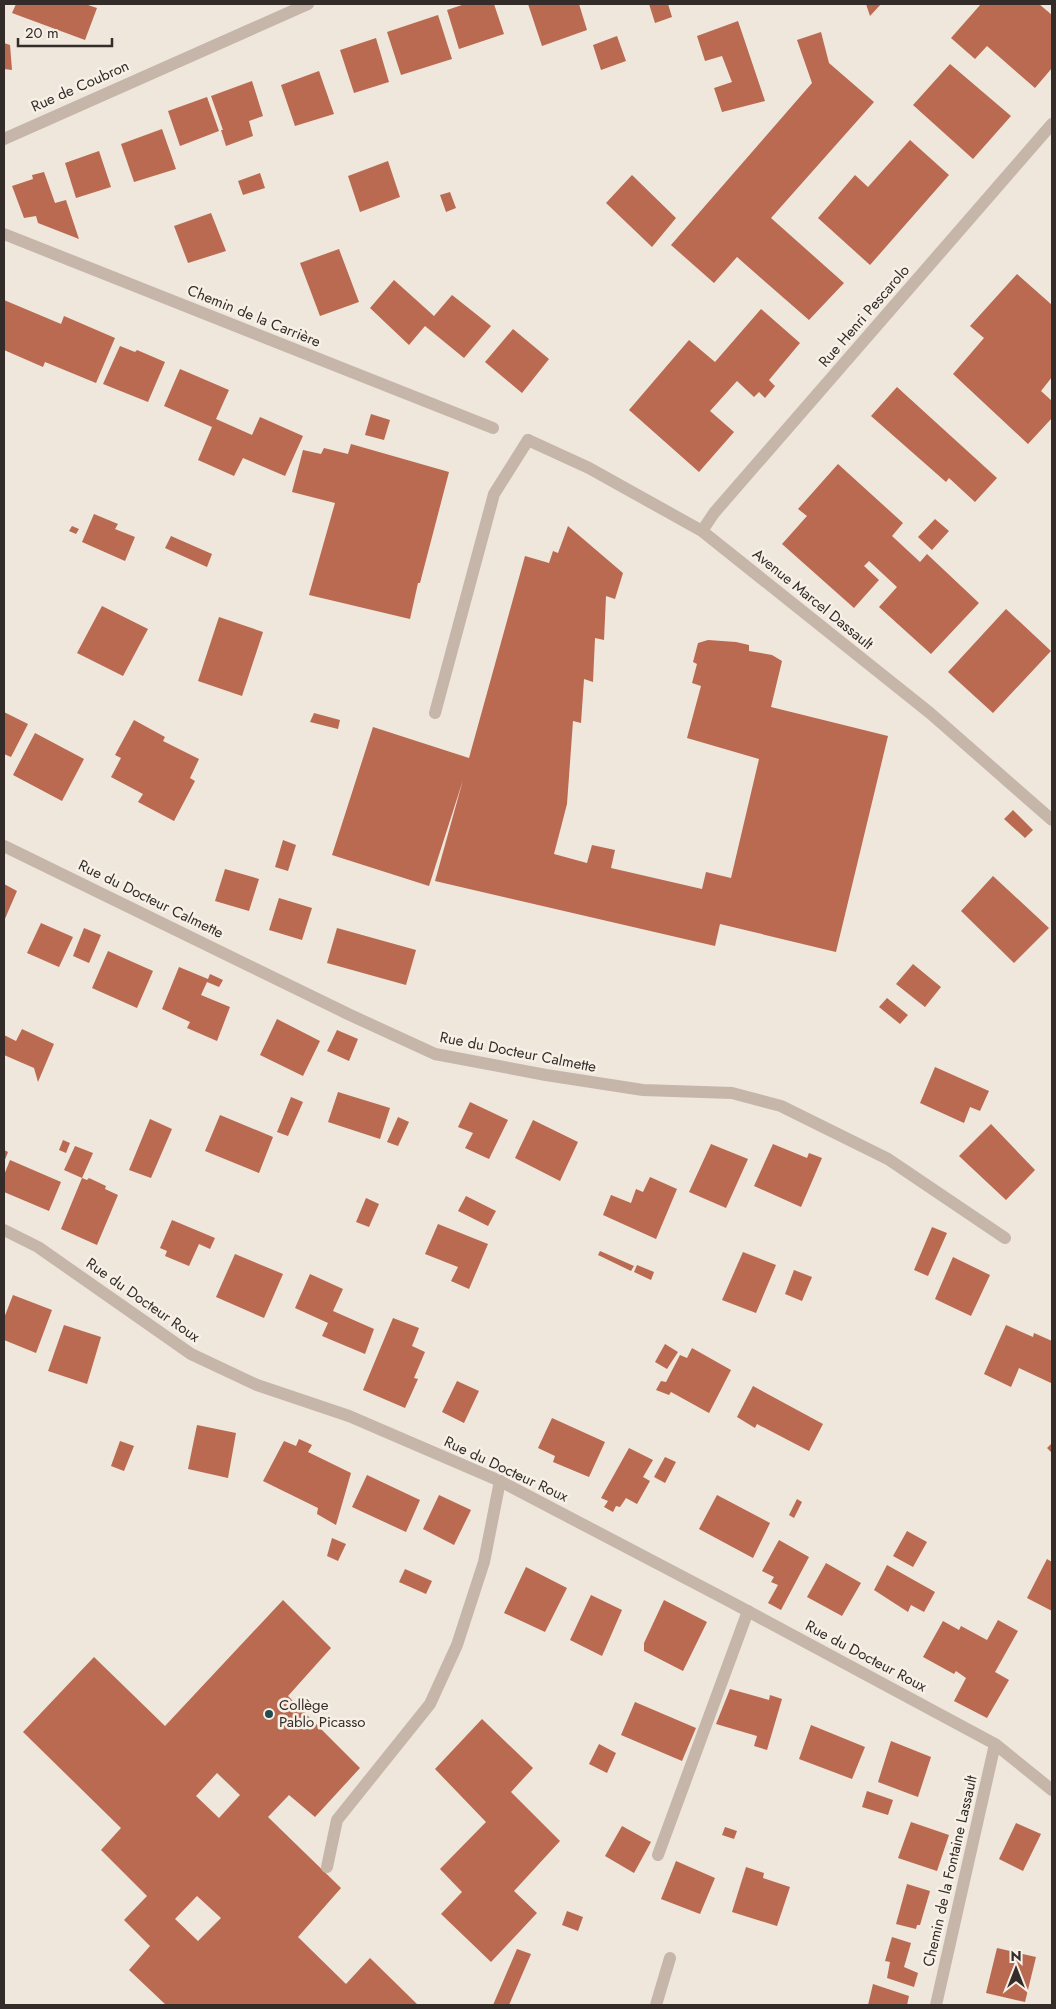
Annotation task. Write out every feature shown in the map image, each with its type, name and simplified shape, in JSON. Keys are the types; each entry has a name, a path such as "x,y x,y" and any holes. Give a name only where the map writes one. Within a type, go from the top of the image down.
{"street":[{"name":"Rue de Coubron","path":"4,139 308,4"},
{"name":"Rue Henri Pescarolo","path":"702,531 714,513 1052,124"},
{"name":"Chemin de la Carrière","path":"4,234 493,428"},
{"name":"Avenue Marcel Dassault","path":"435,713 494,494 528,440 588,468 702,531 930,713 1052,820"},
{"name":"Rue du Docteur Calmette","path":"4,846 348,1014 435,1054 546,1075 643,1090 732,1093 781,1106 888,1159 1005,1238"},
{"name":"Rue du Docteur Roux","path":"4,1230 38,1247 191,1354 257,1385 349,1416 500,1481 748,1611 995,1744 1052,1790"},
{"path":"327,1866 337,1820 430,1704 453,1654 484,1562 500,1481"},
{"path":"658,1854 748,1611"},
{"name":"Chemin de la Fontaine Lassault","path":"936,2005 995,1744"},
{"path":"656,2005 670,1958"}],"building":[{"path":"16,4 85,4 97,8 85,40 12,13"},
{"path":"465,4 494,4 504,34 459,49 447,10"},
{"path":"528,4 579,4 587,30 542,46"},
{"path":"649,4 668,4 672,17 655,23"},
{"path":"866,4 881,4 870,16"},
{"path":"981,4 1039,4 1052,15 1052,68 1035,88 987,46 975,59 951,38"},
{"path":"438,15 452,59 401,75 387,32"},
{"path":"738,21 765,101 722,112 714,88 732,82 722,56 705,61 697,36"},
{"path":"821,32 829,63 874,102 771,218 844,283 809,320 737,257 714,283 671,245 812,83 797,40"},
{"path":"617,36 626,61 601,70 593,45"},
{"path":"376,38 389,82 354,93 340,50"},
{"path":"4,43 10,45 12,70 4,69"},
{"path":"950,64 1011,116 973,159 913,105"},
{"path":"319,71 334,114 295,126 281,85"},
{"path":"252,81 263,116 249,121 253,136 226,146 221,130 223,130 211,96"},
{"path":"207,97 219,131 180,146 168,111"},
{"path":"162,129 176,169 134,182 121,144"},
{"path":"910,140 949,175 870,265 818,218 855,175 868,187"},
{"path":"99,151 111,187 76,198 65,163"},
{"path":"388,161 400,197 360,212 348,176"},
{"path":"44,172 55,203 66,200 79,239 38,223 36,216 24,218 12,186 33,179 32,175"},
{"path":"260,173 265,188 243,195 238,181"},
{"path":"632,175 676,218 652,247 606,203"},
{"path":"450,192 456,208 446,212 440,195"},
{"path":"211,213 226,251 188,263 174,226"},
{"path":"339,249 359,302 320,316 300,263"},
{"path":"1017,274 1052,305 1052,377 1041,391 1052,401 1052,418 1028,444 953,374 984,338 970,326"},
{"path":"394,280 434,316 452,295 491,326 464,358 425,326 409,345 370,308"},
{"path":"4,300 61,324 64,316 115,338 96,383 45,362 43,367 4,350"},
{"path":"761,309 800,343 769,380 775,386 765,398 759,392 754,397 737,381 710,411 734,432 699,472 629,410 689,340 715,362"},
{"path":"513,329 549,359 522,393 485,362"},
{"path":"120,346 135,352 137,350 165,362 148,402 103,384"},
{"path":"180,369 229,390 216,419 252,435 260,417 303,436 285,476 243,458 234,476 198,460 212,427 164,406"},
{"path":"897,387 997,478 975,502 949,478 946,482 871,416"},
{"path":"371,414 390,420 384,440 365,435"},
{"path":"351,444 449,472 410,619 309,595 335,503 292,492 303,450 321,454 324,448 348,454"},
{"path":"838,464 903,523 892,536 920,562 927,554 979,603 931,654 879,607 897,587 869,561 864,566 879,580 854,608 782,544 807,516 798,509"},
{"path":"94,514 118,524 115,529 135,537 125,561 82,542"},
{"path":"935,519 949,531 932,550 918,537"},
{"path":"72,526 79,529 76,534 69,531"},
{"path":"568,526 623,573 615,599 606,596 604,640 595,638 593,682 584,679 581,723 573,721 567,804 554,854 587,863 592,845 615,850 611,868 702,889 706,872 731,878 759,759 687,738 701,686 692,683 697,664 693,662 698,643 708,640 749,645 749,651 772,655 782,661 771,707 888,736 836,952 720,924 715,946 435,881 463,780 429,886 332,855 373,727 469,758 525,556 549,563 553,551 558,553"},
{"path":"171,536 212,554 207,567 165,548"},
{"path":"102,606 148,629 123,676 77,653"},
{"path":"1006,609 1051,651 993,713 948,672"},
{"path":"219,617 263,632 242,696 198,681"},
{"path":"4,712 28,724 11,757 4,754"},
{"path":"314,713 340,720 338,729 310,722"},
{"path":"134,720 165,737 163,741 199,759 190,778 195,781 174,821 138,802 143,794 111,777 121,758 115,755"},
{"path":"35,733 84,759 62,801 13,775"},
{"path":"1013,810 1033,830 1025,838 1004,819"},
{"path":"283,840 296,845 288,871 275,867"},
{"path":"225,869 259,879 249,911 215,901"},
{"path":"993,876 1049,928 1014,963 961,911"},
{"path":"4,884 17,891 4,921"},
{"path":"279,898 312,908 302,940 269,930"},
{"path":"41,923 73,937 59,967 27,953"},
{"path":"84,928 101,935 89,963 73,956"},
{"path":"337,928 416,950 406,985 327,963"},
{"path":"108,951 153,971 137,1008 92,988"},
{"path":"913,964 941,987 925,1007 896,984"},
{"path":"179,967 208,979 210,974 223,980 219,987 207,982 201,995 230,1007 217,1041 187,1028 190,1022 162,1009"},
{"path":"887,998 908,1015 900,1024 879,1007"},
{"path":"277,1019 320,1041 303,1076 260,1055"},
{"path":"22,1029 54,1044 38,1082 34,1068 4,1055 4,1035 16,1041"},
{"path":"337,1030 358,1039 349,1061 327,1051"},
{"path":"935,1067 989,1091 980,1111 970,1107 964,1123 920,1103"},
{"path":"338,1092 390,1108 380,1139 328,1122"},
{"path":"291,1097 303,1102 288,1136 277,1132"},
{"path":"470,1102 508,1120 489,1159 465,1148 473,1133 458,1127"},
{"path":"220,1115 273,1137 259,1173 205,1151"},
{"path":"398,1117 409,1122 398,1146 387,1142"},
{"path":"150,1119 172,1129 151,1178 129,1170"},
{"path":"533,1120 578,1142 560,1181 515,1158"},
{"path":"991,1124 1035,1170 1006,1200 959,1156"},
{"path":"63,1140 70,1143 66,1153 59,1150"},
{"path":"711,1144 748,1159 726,1208 689,1192"},
{"path":"773,1144 807,1158 809,1153 822,1158 801,1207 754,1186"},
{"path":"75,1146 93,1153 82,1178 64,1170"},
{"path":"4,1150 8,1152 4,1162"},
{"path":"10,1160 61,1182 49,1211 4,1192 4,1175"},
{"path":"650,1177 677,1189 656,1239 603,1215 611,1195 631,1203 636,1189 643,1192"},
{"path":"82,1178 87,1180 89,1178 106,1186 105,1189 118,1195 97,1245 61,1229"},
{"path":"466,1196 496,1211 488,1226 458,1211"},
{"path":"366,1198 379,1204 369,1227 356,1222"},
{"path":"172,1220 215,1238 210,1249 199,1244 189,1266 165,1256 167,1251 160,1248"},
{"path":"438,1224 488,1244 469,1289 451,1281 458,1267 425,1254"},
{"path":"932,1227 947,1233 928,1276 914,1270"},
{"path":"600,1251 634,1266 631,1271 598,1255"},
{"path":"743,1252 776,1265 756,1313 722,1300"},
{"path":"235,1254 283,1274 264,1318 216,1297"},
{"path":"953,1257 990,1275 971,1316 935,1299"},
{"path":"637,1265 654,1272 651,1280 634,1272"},
{"path":"794,1270 812,1277 802,1301 785,1294"},
{"path":"310,1274 343,1289 333,1311 374,1329 365,1354 322,1336 328,1323 295,1308"},
{"path":"13,1295 52,1310 36,1353 4,1340 4,1318"},
{"path":"393,1318 419,1328 412,1346 425,1352 414,1378 418,1379 405,1408 363,1390"},
{"path":"64,1325 101,1337 87,1384 48,1371"},
{"path":"1006,1325 1033,1337 1034,1333 1052,1341 1051,1383 1019,1368 1011,1387 984,1374"},
{"path":"665,1344 678,1352 667,1369 655,1362"},
{"path":"692,1348 731,1370 709,1413 671,1392 669,1395 656,1390 661,1381 666,1382 680,1355 687,1358"},
{"path":"457,1381 479,1391 464,1423 442,1412"},
{"path":"753,1386 823,1424 809,1451 757,1424 755,1428 737,1417"},
{"path":"552,1418 605,1442 589,1477 553,1462 555,1456 538,1448"},
{"path":"197,1425 236,1433 228,1478 188,1469"},
{"path":"299,1439 312,1445 308,1452 351,1473 336,1525 317,1514 318,1508 263,1481 284,1441 296,1446"},
{"path":"120,1441 134,1446 124,1471 111,1466"},
{"path":"1052,1443 1052,1453 1047,1448"},
{"path":"629,1448 653,1460 643,1477 650,1481 637,1504 626,1498 620,1507 616,1506 613,1512 604,1507 608,1501 601,1498"},
{"path":"665,1457 676,1462 665,1483 654,1477"},
{"path":"367,1475 420,1500 406,1532 352,1507"},
{"path":"439,1495 471,1510 454,1545 423,1529"},
{"path":"717,1495 770,1523 753,1558 699,1529"},
{"path":"797,1499 802,1502 794,1518 789,1515"},
{"path":"907,1531 927,1542 913,1567 893,1556"},
{"path":"332,1538 346,1544 338,1561 327,1556"},
{"path":"779,1540 809,1557 781,1610 768,1603 778,1585 771,1582 774,1577 762,1571"},
{"path":"1047,1559 1052,1562 1052,1611 1027,1598"},
{"path":"826,1563 861,1583 842,1616 807,1597"},
{"path":"887,1565 935,1592 924,1612 911,1605 908,1612 874,1590"},
{"path":"526,1567 567,1588 545,1632 504,1613"},
{"path":"405,1569 432,1581 426,1594 399,1582"},
{"path":"591,1595 622,1610 602,1656 570,1640"},
{"path":"283,1600 331,1648 288,1696 360,1768 315,1817 289,1795 268,1817 341,1888 298,1937 346,1984 370,1958 418,2005 166,2005 129,1970 150,1946 124,1920 147,1896 101,1850 121,1828 23,1732 94,1657 165,1726","holes":["217,1773 240,1795 219,1818 196,1796","197,1896 221,1918 198,1941 175,1919"]},
{"path":"664,1600 707,1622 683,1671 644,1651 644,1643"},
{"path":"998,1620 1018,1631 995,1672 1009,1680 987,1718 954,1701 966,1678 956,1671 954,1674 923,1657 943,1621 959,1630 961,1626 987,1640"},
{"path":"730,1689 769,1700 770,1695 782,1699 767,1750 754,1746 757,1736 716,1724"},
{"path":"635,1702 696,1728 682,1761 621,1735"},
{"path":"482,1719 533,1768 511,1792 560,1841 514,1891 537,1913 491,1962 441,1914 462,1892 440,1869 486,1822 435,1769"},
{"path":"811,1725 865,1747 852,1779 799,1759"},
{"path":"891,1741 931,1757 918,1797 878,1782"},
{"path":"599,1744 616,1753 607,1773 589,1764"},
{"path":"867,1791 893,1800 888,1815 862,1807"},
{"path":"911,1822 949,1835 937,1871 898,1858"},
{"path":"1016,1823 1041,1834 1023,1871 999,1859"},
{"path":"622,1826 651,1842 634,1873 605,1856"},
{"path":"725,1827 737,1831 734,1839 722,1835"},
{"path":"676,1861 715,1878 700,1914 661,1899"},
{"path":"746,1867 764,1873 763,1878 790,1887 777,1926 732,1912"},
{"path":"907,1884 930,1891 920,1925 917,1925 916,1929 896,1924"},
{"path":"567,1911 583,1917 578,1931 562,1925"},
{"path":"892,1937 911,1943 904,1967 918,1973 914,1987 887,1978 890,1962 885,1961"},
{"path":"997,1948 1036,1957 1025,2002 986,1993"},
{"path":"517,1949 531,1954 509,2005 493,2005"},
{"path":"873,1984 909,1996 907,2005 868,2005"}],"place":[{"name":"Collège Pablo Picasso","path":"269,1714"}]}
